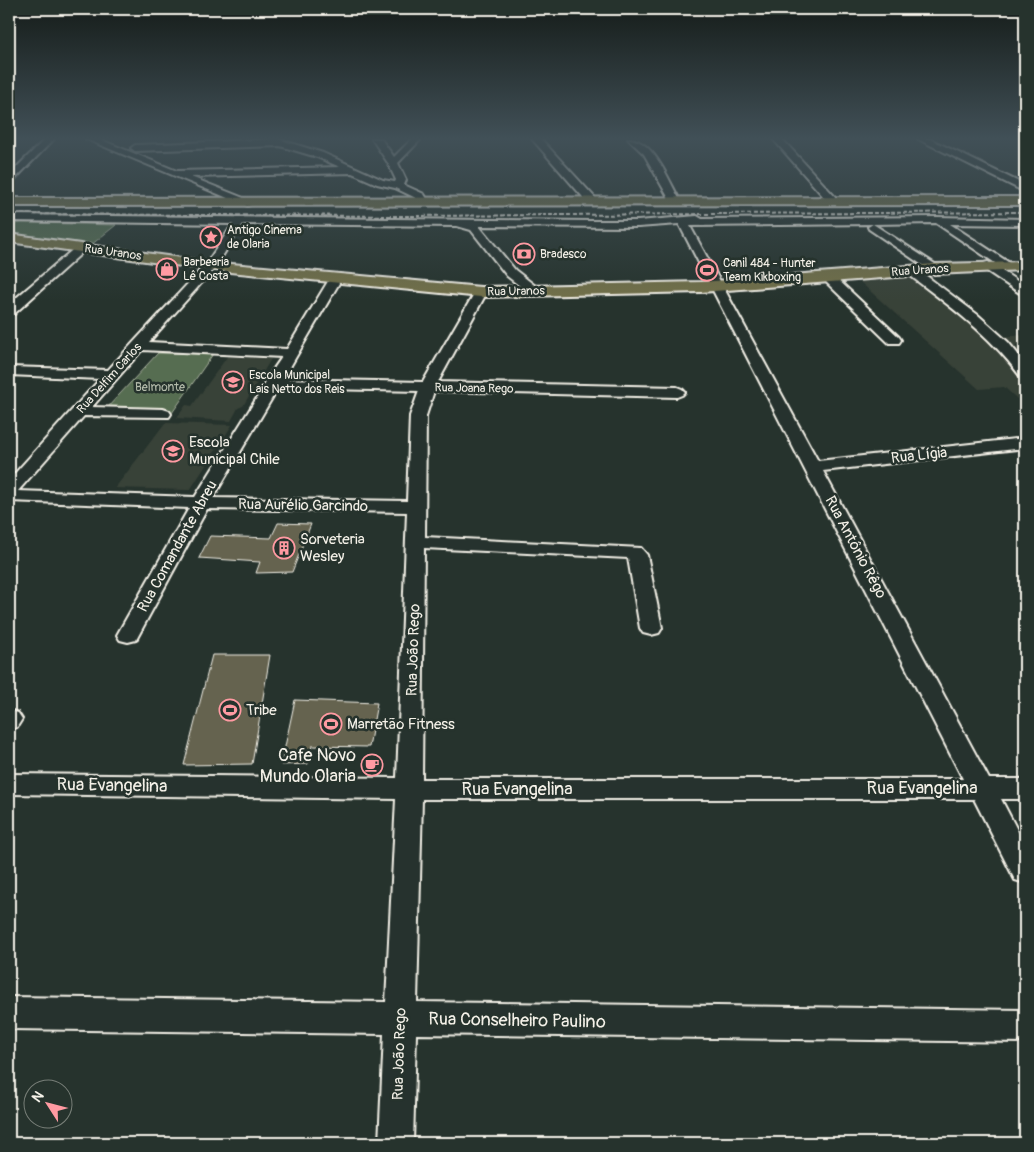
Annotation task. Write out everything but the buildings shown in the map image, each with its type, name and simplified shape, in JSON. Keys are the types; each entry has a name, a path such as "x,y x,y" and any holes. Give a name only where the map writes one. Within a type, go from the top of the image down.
{"main road":[{"path":"9,202 247,203 422,199 593,202 1025,201"},
{"name":"Rua Uranos","path":"9,238 210,266 487,292 717,286 934,269 1004,265 1025,266"}],"street":[{"path":"222,193 247,203"},
{"path":"410,193 422,199"},
{"path":"585,193 593,202"},
{"path":"671,193 676,202"},
{"path":"826,193 834,202"},
{"path":"9,218 452,221 517,224 638,224 712,218 932,217 1025,221"},
{"path":"938,220 1025,221"},
{"path":"938,220 1004,265"},
{"name":"Rua Antônio Rêgo","path":"938,220 694,222 684,224 814,467 1025,871"},
{"path":"9,223 239,222 468,225 475,228 511,273 534,291"},
{"name":"Rua Delfim Carlos","path":"9,490 210,266 239,222"},
{"path":"873,227 934,269"},
{"path":"9,312 81,248"},
{"path":"988,266 1025,291"},
{"path":"912,271 978,323 1012,354 1025,373"},
{"name":"Rua João Rego","path":"396,1143 418,507 418,416 428,387 487,292 511,273"},
{"name":"Rua Comandante Abreu","path":"128,635 200,503 336,278"},
{"path":"829,278 894,340"},
{"path":"138,346 290,353"},
{"path":"9,371 112,375"},
{"name":"Rua Joana Rego","path":"272,383 676,392"},
{"path":"80,411 163,414"},
{"name":"Rua Lígia","path":"814,467 1022,447"},
{"name":"Rua Aurélio Garcindo","path":"9,496 200,503 418,507"},
{"path":"416,542 634,552 637,555 651,628"},
{"name":"Rua Evangelina","path":"9,784 409,789 1025,789"},
{"name":"Rua Conselheiro Paulino","path":"9,1013 1025,1026"}],"shaded area":[{"path":"921,276 1002,337 1025,335 1025,344 1015,345 1025,354 1025,406 1004,387 979,389 859,281"},
{"name":"Escola Municipal Lais Netto dos Reis","path":"227,357 271,359 243,406 238,408 231,421 177,418 186,405 192,406"},
{"path":"165,423 232,425 190,490 115,488"}],"green space":[{"path":"21,223 116,225 91,245 9,234 9,225"},
{"name":"Belmonte","path":"158,353 213,354 172,413 106,409"}],"railway":[{"path":"9,214 404,216 1025,212"}],"place":[{"name":"Antigo Cinema de Olaria","path":"211,237"},
{"name":"Bradesco","path":"524,254"},
{"name":"Barbearia Lê Costa","path":"167,269"},
{"name":"Canil 484 - Hunter Team Kikboxing","path":"707,270"},
{"name":"Escola Municipal Lais Netto dos Reis","path":"233,382"},
{"name":"Escola Municipal Chile","path":"173,451"},
{"name":"Sorveteria Wesley","path":"284,548"},
{"name":"Tribe","path":"230,710"},
{"name":"Marretão Fitness","path":"331,724"},
{"name":"Cafe Novo Mundo Olaria","path":"372,765"}]}
